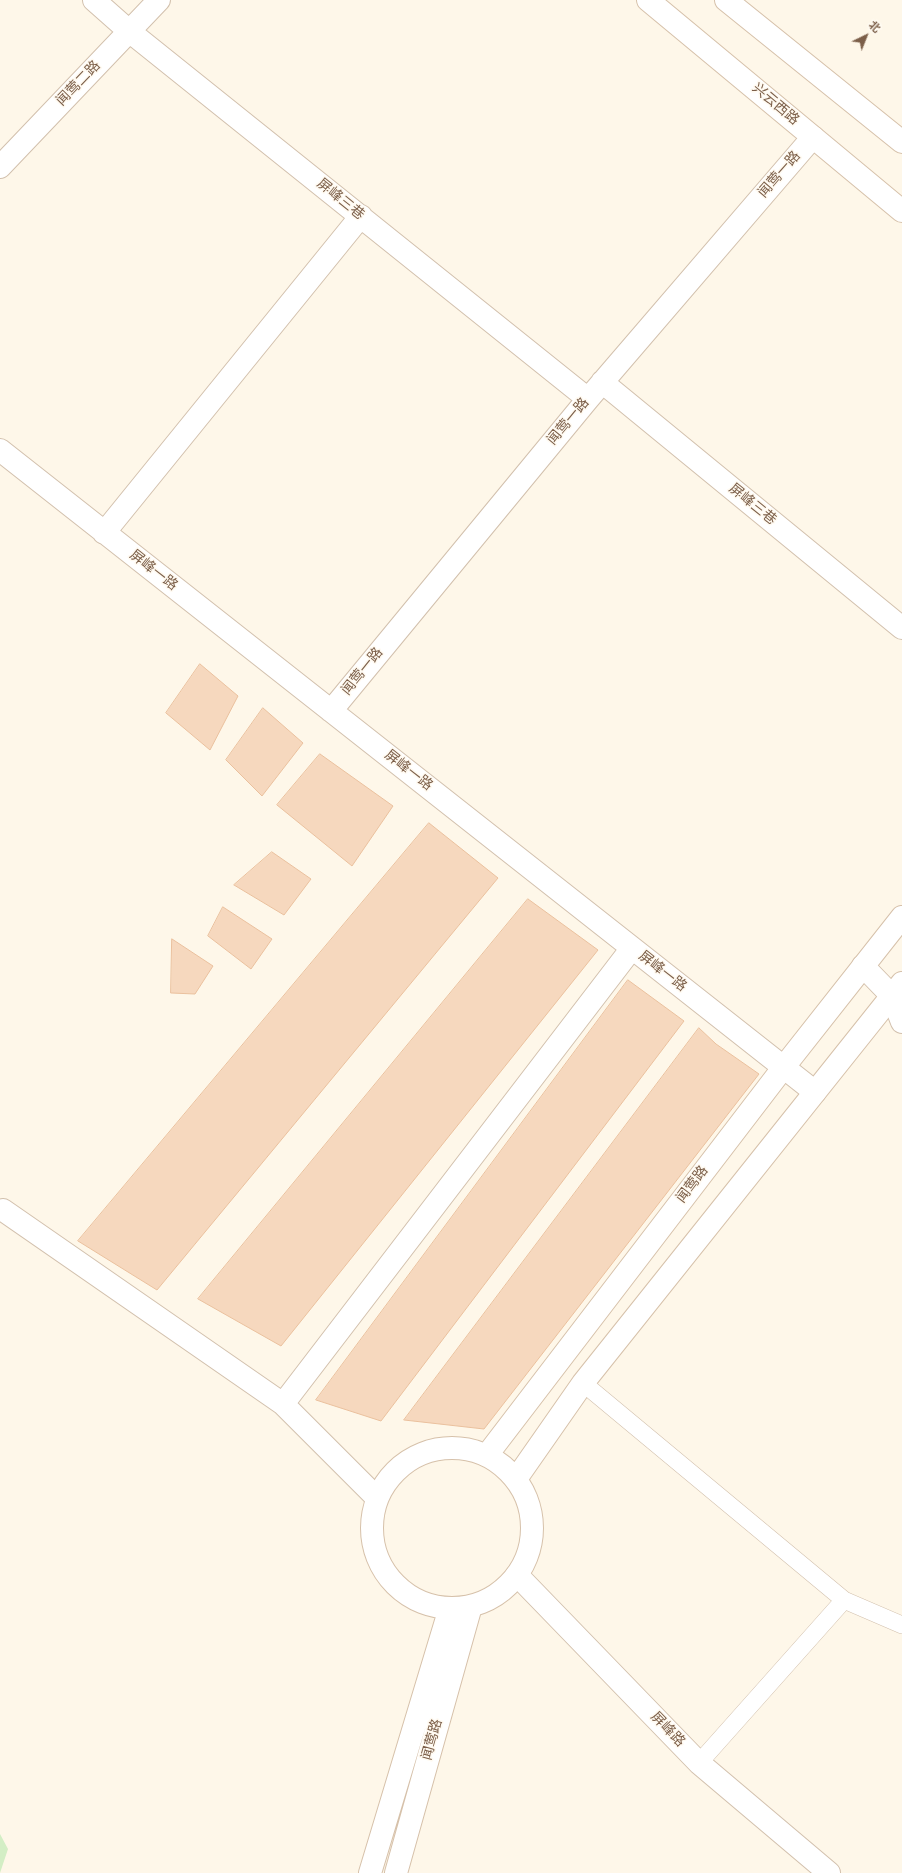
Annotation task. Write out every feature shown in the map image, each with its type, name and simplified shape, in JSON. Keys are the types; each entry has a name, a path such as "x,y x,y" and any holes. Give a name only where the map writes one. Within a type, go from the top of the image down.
{"street":[{"name":"屏峰三巷","path":"94,0 129,31 361,216 595,391 902,628"},
{"name":"闻莺二路","path":"0,167 159,0"},
{"name":"兴云西路","path":"648,0 902,211"},
{"path":"726,0 902,142"},
{"name":"闻莺一路","path":"331,711 595,391 813,137"},
{"path":"104,532 361,216"},
{"name":"屏峰一路","path":"0,450 815,1092"},
{"name":"闻莺路","path":"487,1455 783,1068 902,917"},
{"path":"283,1404 632,948"},
{"path":"863,966 897,990 902,1022"},
{"path":"516,1479 583,1383 897,990"},
{"path":"3,1210 283,1404 377,1498"},
{"path":"461,1448 487,1455 503,1465 516,1479 528,1502 532,1527 529,1552 517,1575 504,1589 494,1596 460,1607 425,1603 403,1591 385,1572 374,1549 371,1523 377,1498 390,1476 410,1459 435,1449 461,1448"},
{"name":"屏峰路","path":"517,1575 699,1763 829,1873"},
{"name":"闻莺路","path":"370,1873 460,1607"},
{"name":"闻莺路","path":"396,1873 460,1607"}],"lane":[{"path":"583,1383 844,1600 902,1625"},
{"path":"699,1763 844,1600"}],"green space":[{"path":"0,1834 8,1849 0,1873"}],"building":[{"path":"200,664 238,696 210,750 166,713"},
{"path":"263,708 303,743 262,796 226,760"},
{"path":"320,754 393,806 352,866 277,805"},
{"path":"429,823 498,878 157,1290 78,1241"},
{"path":"272,852 311,879 284,915 234,885"},
{"path":"528,899 598,950 281,1346 198,1299"},
{"path":"223,907 272,939 251,969 208,936"},
{"path":"172,939 213,966 195,994 171,993"},
{"path":"628,980 684,1021 381,1421 316,1400"},
{"path":"699,1028 716,1044 759,1074 484,1429 404,1420"}]}
